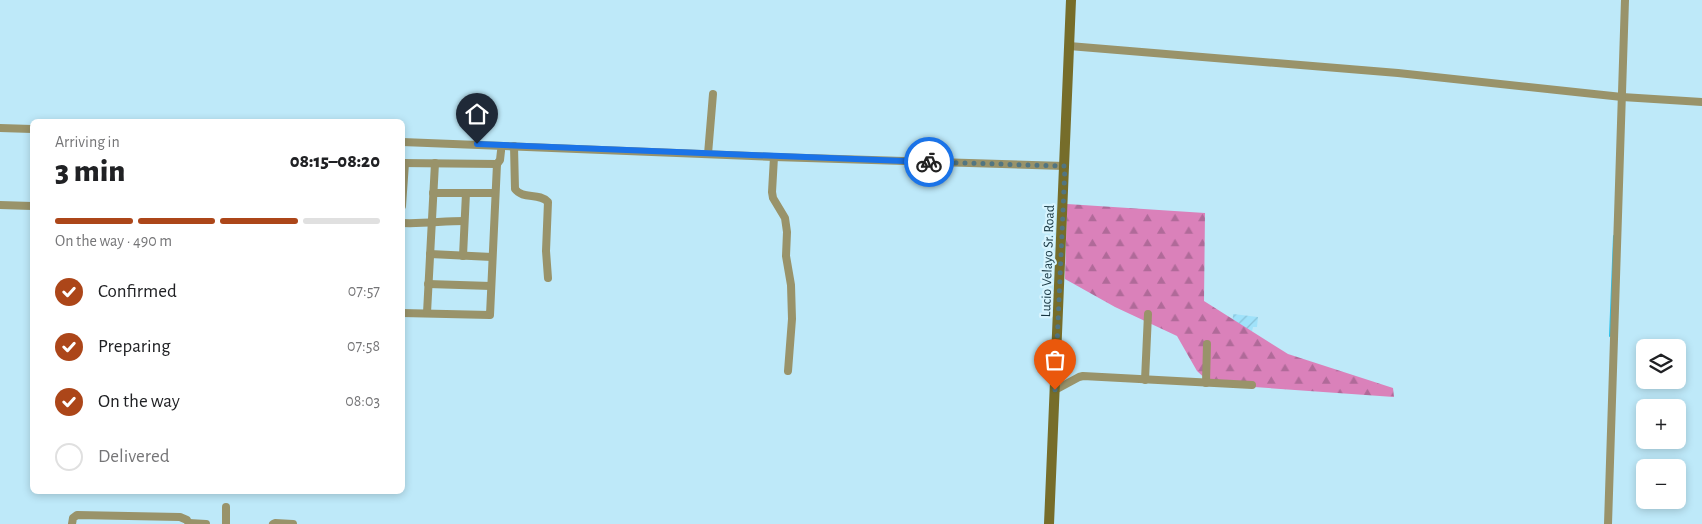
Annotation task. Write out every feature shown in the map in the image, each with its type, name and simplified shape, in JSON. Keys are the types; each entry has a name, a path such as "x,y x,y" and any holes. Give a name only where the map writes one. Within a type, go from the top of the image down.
{"main road":[{"name":"Lucio Velayo Sr. Road","path":"1049,524 1071,0"}],"street":[{"path":"1608,524 1625,0"},
{"path":"1069,46 1398,73 1622,97 1702,102"},
{"path":"708,154 713,94"},
{"path":"0,128 30,129"},
{"path":"405,142 774,157 1065,166"},
{"path":"514,146 515,189 522,195 542,197 548,202 546,251 548,278"},
{"path":"405,312 490,315 495,193 497,164 500,160 501,151"},
{"path":"774,157 772,192 773,198 785,218 787,232 786,256 791,285 792,319 788,371"},
{"path":"405,163 497,164"},
{"path":"427,313 435,163"},
{"path":"433,193 495,193"},
{"path":"463,256 466,193"},
{"path":"0,205 30,206"},
{"path":"0,210 30,211"},
{"path":"405,223 464,222"},
{"path":"430,254 492,257"},
{"path":"428,284 491,286"},
{"path":"1144,380 1148,314"},
{"path":"1206,383 1207,344"},
{"path":"1055,390 1084,376 1252,385"},
{"path":"226,507 226,524"},
{"path":"72,524 73,518 77,515 180,517 189,523 206,524"},
{"path":"273,524 293,524"}],"shaded area":[{"path":"1233,314 1258,317 1257,327 1253,327 1251,336 1232,334"}],"green space":[{"path":"1067,204 1205,213 1204,301 1288,354 1393,388 1394,397 1211,384 1197,371 1177,336 1115,307 1065,279"}],"waterway":[{"path":"1610,336 1614,236"}],"way so far":[{"path":"929,162 1065,166 1055,390"}],"route":[{"path":"477,144 929,162"}]}
